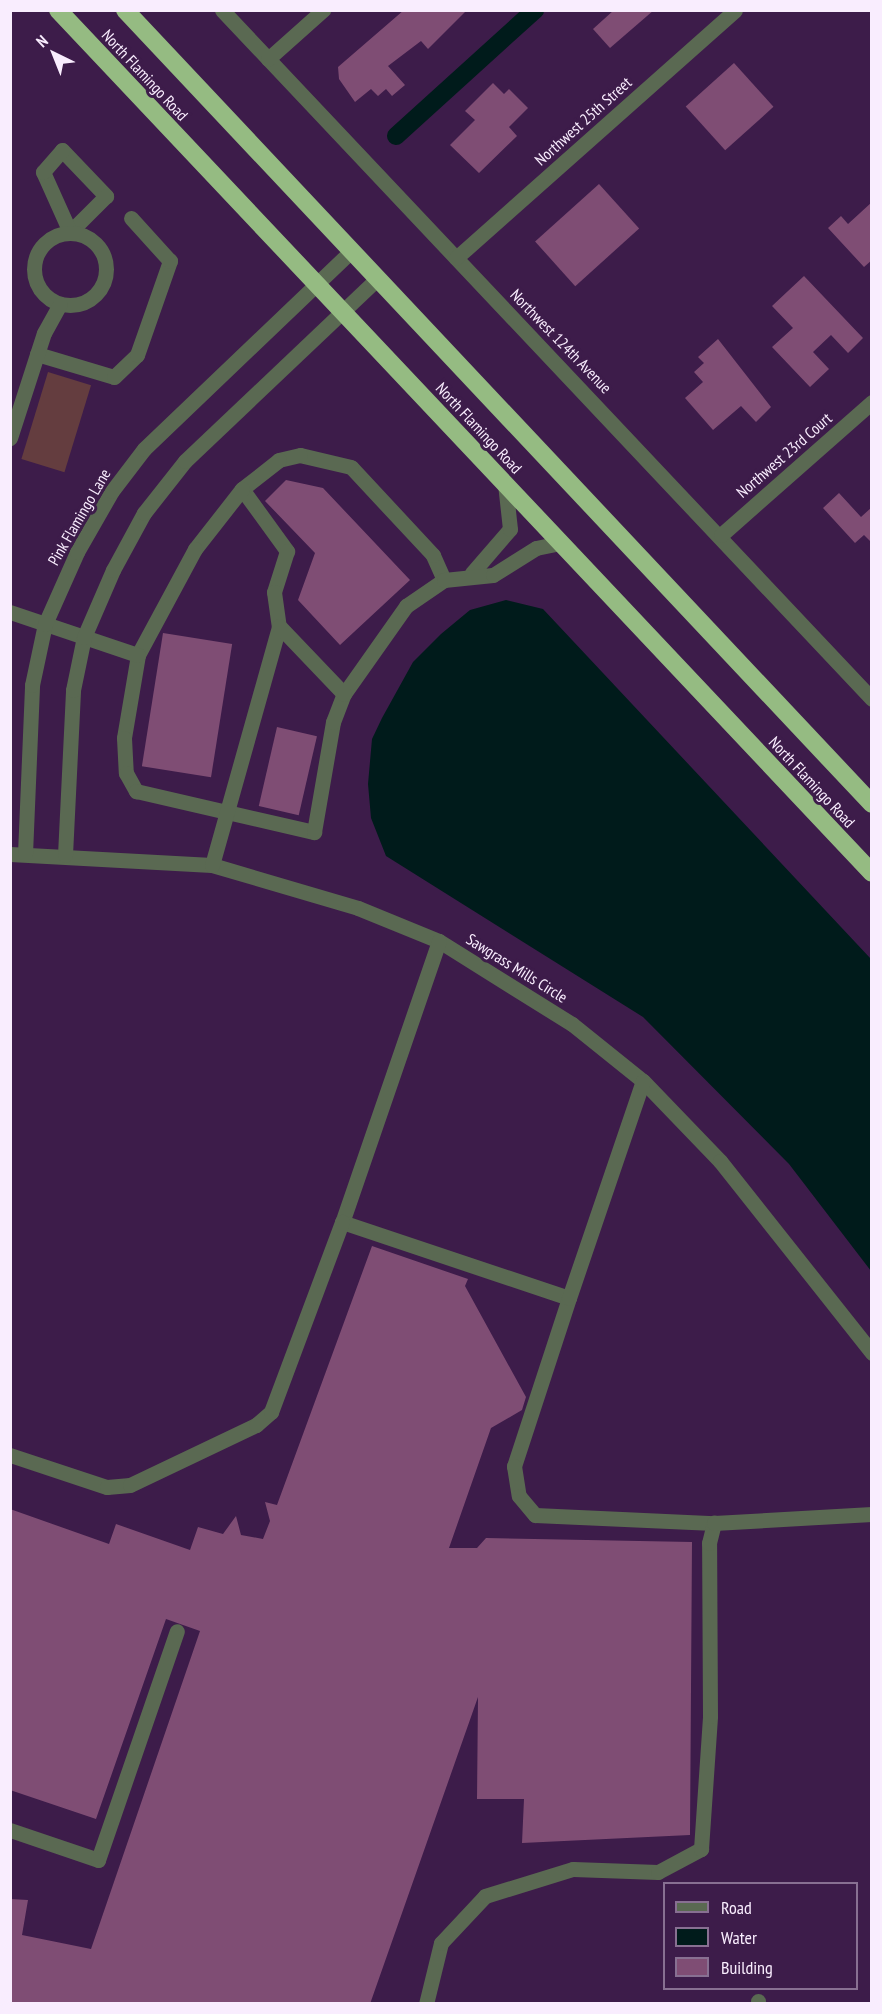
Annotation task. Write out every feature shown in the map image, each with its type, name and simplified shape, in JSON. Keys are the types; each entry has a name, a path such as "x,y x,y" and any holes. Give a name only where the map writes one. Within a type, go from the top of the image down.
{"highway":[{"name":"North Flamingo Road","path":"58,10 872,873"},
{"name":"North Flamingo Road","path":"125,10 376,280 872,804"}],"street":[{"name":"Northwest 124th Avenue","path":"222,10 721,535 872,699"},
{"path":"268,59 323,10"},
{"name":"Northwest 25th Street","path":"456,258 735,10"},
{"path":"70,232 42,245 34,264 37,285 60,304 90,299 106,273 98,244 70,232 43,172 62,150 106,196 70,232"},
{"path":"37,354 114,377 137,355 170,261 131,218"},
{"name":"Pink Flamingo Lane","path":"18,854 32,685 45,624 93,522 144,449 350,252"},
{"path":"65,855 72,690 84,637 113,570 165,485 376,280"},
{"path":"10,438 37,354 60,304"},
{"name":"Northwest 23rd Court","path":"721,535 872,402"},
{"path":"444,580 433,555 351,467 300,456 279,460 242,489 195,549 138,655 124,738 126,773 136,791 314,832 333,722 344,694 406,606 444,580 472,573 493,575 536,548 560,543"},
{"path":"472,573 510,529 505,484"},
{"path":"212,865 230,814 279,626 274,592 287,551 242,489"},
{"path":"10,612 138,655"},
{"path":"279,626 344,694"},
{"name":"Sawgrass Mills Circle","path":"18,854 212,865 358,908 439,941 572,1024 643,1081 720,1161 872,1353"},
{"path":"10,1455 107,1488 130,1485 256,1425 271,1412 342,1222 439,941"},
{"path":"643,1081 514,1466 524,1503 545,1519 714,1523 872,1514"},
{"path":"342,1222 570,1298"},
{"path":"426,2004 441,1943 485,1896 573,1869 658,1872 701,1849 710,1716 709,1543 714,1523"},
{"path":"10,1830 98,1860 177,1631"}],"shaded area":[{"path":"48,372 91,385 64,472 21,459"}],"water":[{"path":"506,600 543,609 871,959 871,1271 789,1164 643,1017 386,856 371,818 368,784 372,739 413,662 441,634 470,610"}],"building":[{"path":"404,10 467,10 428,49 421,41 388,66 405,85 392,96 386,89 378,96 371,89 355,102 339,79 338,67"},
{"path":"614,10 654,10 610,48 593,29"},
{"path":"734,63 773,107 725,150 686,106"},
{"path":"493,83 504,94 509,89 528,108 509,127 517,136 479,173 450,145 475,120 465,111"},
{"path":"599,184 639,229 575,286 535,242"},
{"path":"872,202 872,260 864,267 828,228 841,216 848,224"},
{"path":"804,276 863,338 848,353 831,335 813,352 829,369 810,387 772,347 793,328 772,306"},
{"path":"718,339 771,407 756,422 741,406 713,430 685,398 703,382 694,372 704,363 698,357"},
{"path":"286,480 323,488 410,580 340,645 298,600 315,553 265,501"},
{"path":"839,493 861,517 872,507 872,543 864,535 855,543 823,508"},
{"path":"163,633 232,644 211,777 142,766"},
{"path":"277,727 317,736 299,815 259,806"},
{"path":"372,1246 468,1279 465,1286 526,1397 522,1410 491,1428 449,1548 477,1548 486,1538 692,1542 690,1835 522,1843 524,1799 477,1799 478,1697 370,2004 10,2004 10,1899 28,1900 22,1935 91,1949 200,1631 166,1619 96,1819 10,1790 10,1509 109,1544 116,1524 190,1550 198,1527 223,1534 236,1516 241,1535 263,1539 270,1521 265,1502 277,1505"}],"waterway":[{"path":"396,136 535,10"}]}
